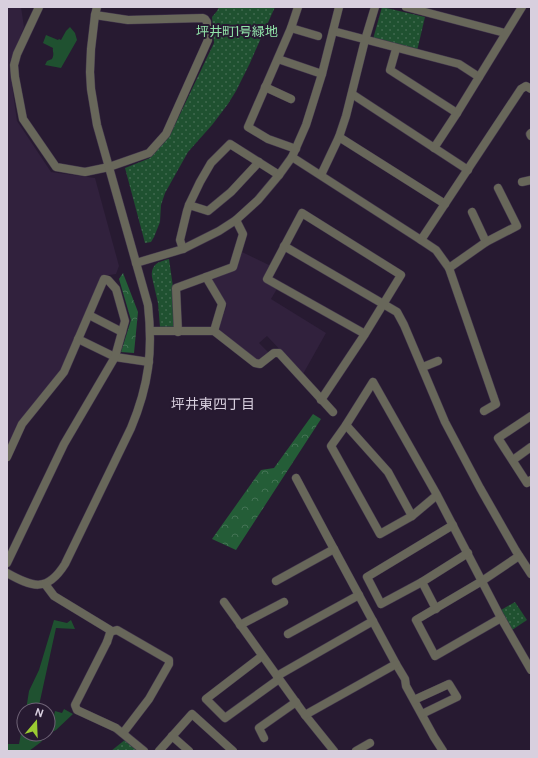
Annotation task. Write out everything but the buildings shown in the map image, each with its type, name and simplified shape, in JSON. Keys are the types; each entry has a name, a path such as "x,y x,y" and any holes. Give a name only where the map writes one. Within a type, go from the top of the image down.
{"street":[{"path":"7,573 30,584 45,584 57,576 65,564 137,412 144,390 149,362 150,331 148,305 109,167 97,125 91,89 91,56 96,11 128,20 203,18 207,22 208,40 166,134 149,153 109,167 85,172 56,167 22,119 14,65 17,54 39,7"},
{"path":"298,7 291,28 248,127 294,153 321,175 436,250 449,268 496,404 484,411"},
{"path":"136,263 183,249 219,231 236,220 258,200 280,175 294,153 306,126 322,74 338,7"},
{"path":"321,175 339,137 375,7"},
{"path":"406,7 505,33"},
{"path":"434,148 522,7"},
{"path":"291,28 318,36"},
{"path":"332,31 459,64 479,77"},
{"path":"396,48 390,70 457,113"},
{"path":"278,59 322,74"},
{"path":"421,240 521,89 526,86 531,89"},
{"path":"265,87 291,99"},
{"path":"352,94 468,170"},
{"path":"339,137 445,204"},
{"path":"183,249 180,240 189,205 211,163 230,144 280,175"},
{"path":"189,205 208,211 231,192 259,162"},
{"path":"522,182 531,180"},
{"path":"449,268 486,242 517,226 498,188"},
{"path":"472,212 486,242"},
{"path":"321,400 365,334 401,275 302,214 267,279 365,334"},
{"path":"178,332 176,288 233,267 242,234 236,220"},
{"path":"284,246 397,312 404,325 445,422 480,488 531,574"},
{"path":"206,277 222,304 214,332"},
{"path":"7,457 22,424 64,372 104,279 108,280 116,289 126,321 115,357 64,444 7,563"},
{"path":"88,315 122,332"},
{"path":"150,331 214,332 255,363 260,364 274,353 279,353 333,412"},
{"path":"78,339 115,357 149,362"},
{"path":"422,367 438,361"},
{"path":"437,495 412,516 380,534 332,446 373,382 437,495 501,618 531,670"},
{"path":"531,416 498,438 527,483 531,480"},
{"path":"346,425 388,472 412,516"},
{"path":"512,460 531,447"},
{"path":"296,478 405,679 406,686 443,751"},
{"path":"453,525 367,577 381,604 422,582 468,553"},
{"path":"276,581 334,548"},
{"path":"501,618 435,656 416,620 482,581 519,556"},
{"path":"422,582 436,609"},
{"path":"45,584 54,596 109,630 117,630 169,660 169,664 149,699 123,733"},
{"path":"288,634 359,595"},
{"path":"224,602 305,715 334,751"},
{"path":"240,625 284,602"},
{"path":"262,656 206,699 226,718 278,677 373,621"},
{"path":"109,630 106,642 75,705 77,710 116,728 144,751"},
{"path":"305,715 396,664"},
{"path":"414,700 449,684 457,697 422,714"},
{"path":"264,738 259,728 296,702"},
{"path":"159,751 192,714 233,751"},
{"path":"172,736 189,751"},
{"path":"356,751 370,743"}],"shaded area":[{"path":"7,7 21,7 24,27 9,64 17,121 51,172 95,178 119,266 116,274 103,276 62,369 7,451"},
{"path":"242,252 271,266 265,279 278,287 271,299 326,333 303,374 267,336 259,343 269,353 261,360 257,360 218,329 227,305 212,280 212,277 236,267"}],"green space":[{"name":"坪井町1号緑地","path":"219,7 275,7 236,91 212,125 188,152 165,193 161,205 160,222 154,237 151,242 145,243 125,168 150,158 169,137 214,43 212,17"},
{"path":"382,7 425,17 417,51 373,39"},
{"path":"70,27 75,33 77,40 61,68 45,65 47,61 53,57 53,48 43,43 46,35 61,40"},
{"path":"169,259 176,328 160,327 158,303 152,277 154,266"},
{"path":"123,273 138,312 134,353 121,352 131,320 119,279"},
{"path":"313,414 321,419 236,550 212,539 261,470 274,468"},
{"path":"515,602 527,620 512,630 501,610"},
{"path":"54,620 67,623 71,620 75,629 56,628 40,702 27,702 29,691 39,670"},
{"path":"64,709 73,714 56,730 56,711 62,713"},
{"path":"126,739 138,751 111,751"},
{"path":"19,742 41,742 29,751 7,751 7,744 19,744"}],"district":[{"name":"坪井東四丁目","path":"213,404"}]}
